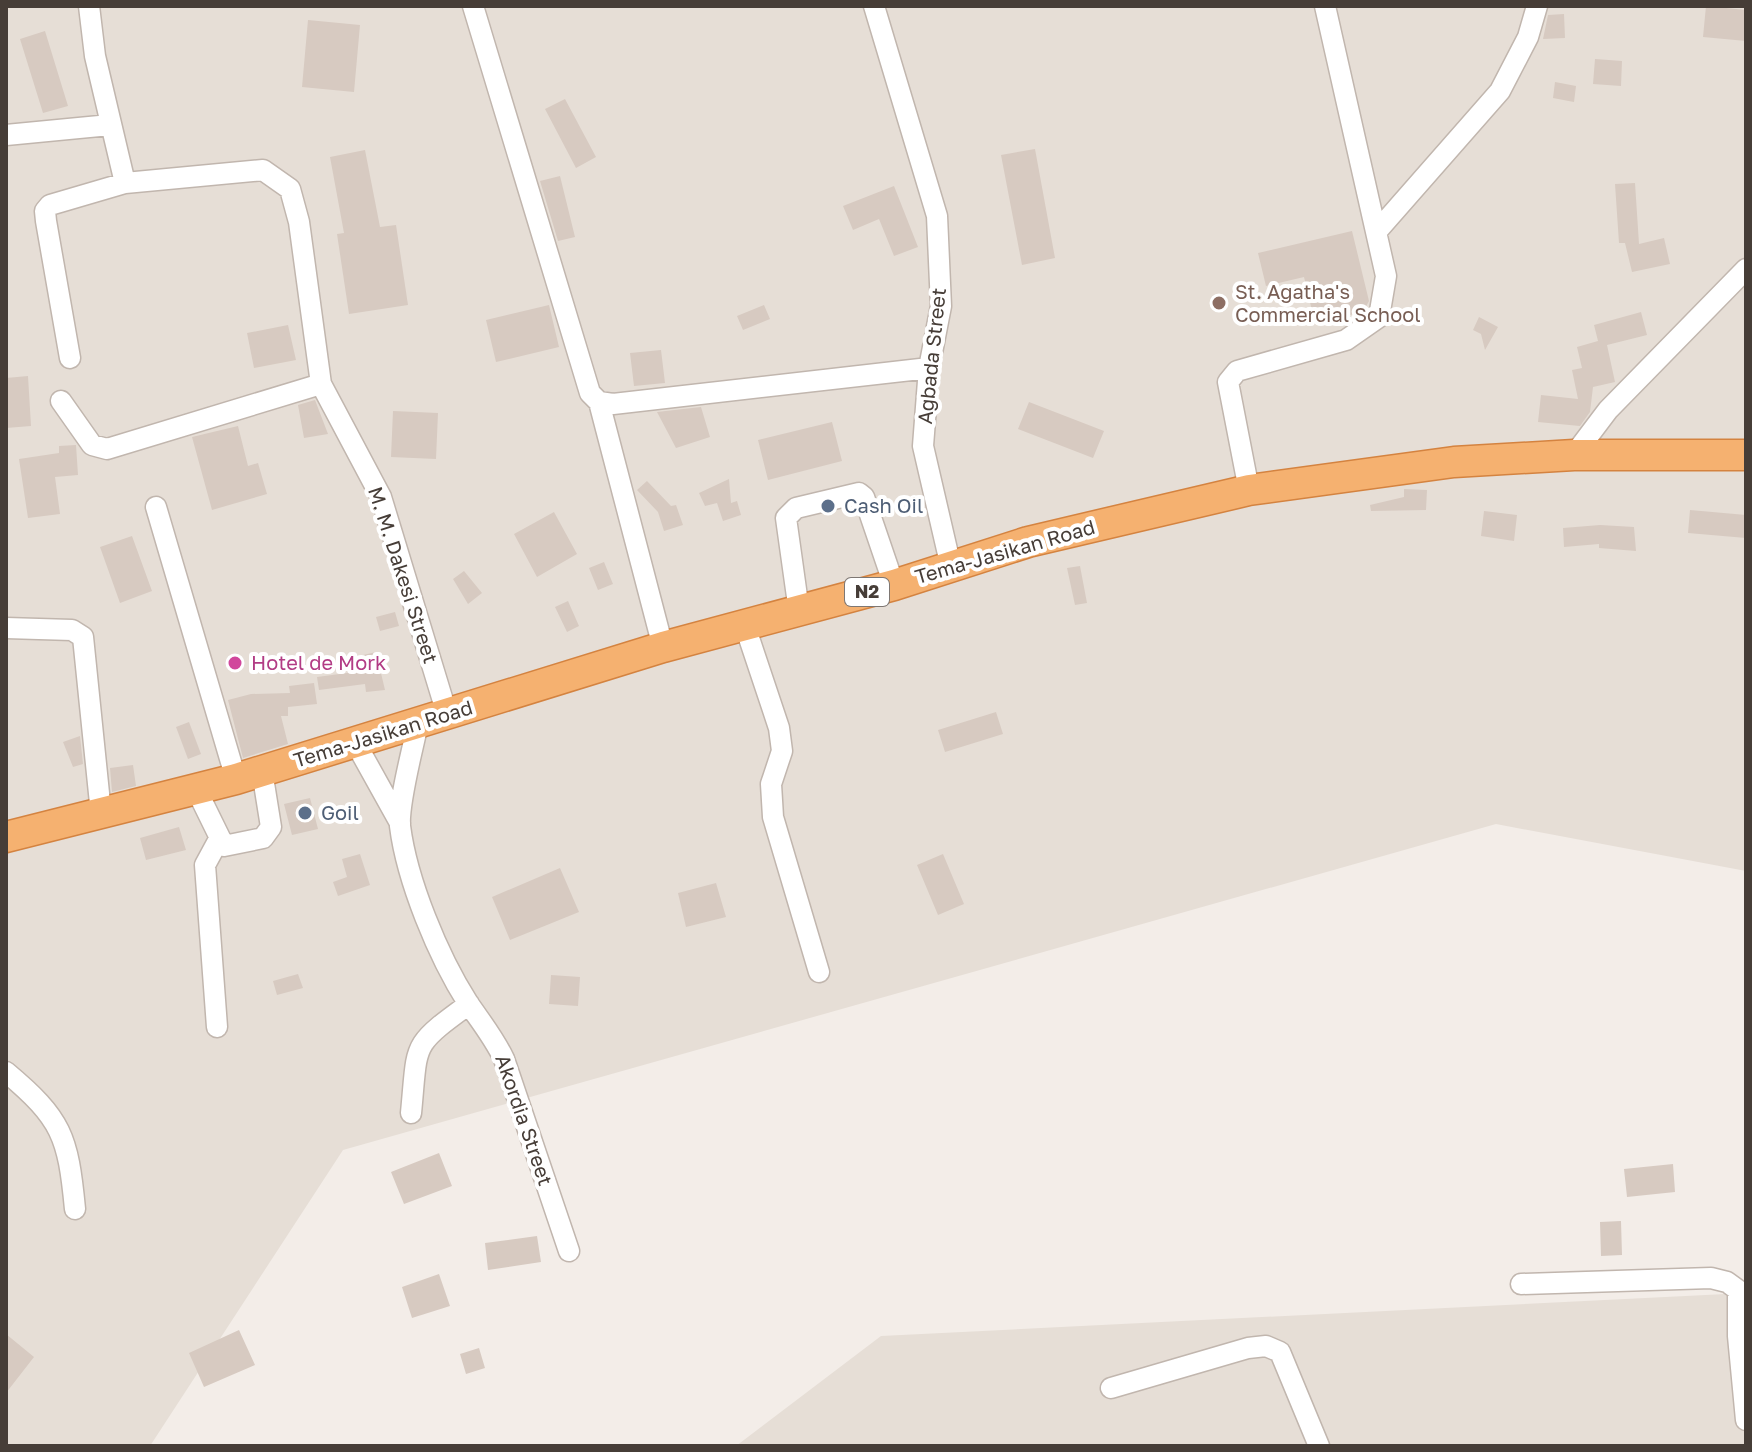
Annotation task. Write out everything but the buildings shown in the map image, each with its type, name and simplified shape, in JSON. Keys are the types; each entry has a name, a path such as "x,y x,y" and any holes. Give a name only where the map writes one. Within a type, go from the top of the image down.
{"highway":[{"name":"Tema-Jasikan Road","path":"6,837 249,775 663,647 894,585 1028,542 1249,490 1454,462 1574,455 1746,455"}],"street":[{"path":"89,6 110,125 125,183"},
{"path":"473,6 590,393 599,402 663,647"},
{"name":"Agbada Street","path":"874,6 937,216 941,306 929,368 923,446 951,567"},
{"path":"1249,490 1228,382 1237,371 1346,340 1379,317 1386,276 1325,6"},
{"path":"1378,230 1500,91 1528,37 1537,6"},
{"path":"6,135 110,125"},
{"name":"M. M. Dakesi Street","path":"70,358 45,211 50,205 125,183 263,170 290,189 299,222 321,384 381,497 447,714"},
{"path":"1574,455 1608,410 1746,269"},
{"path":"599,402 613,404 929,368"},
{"path":"61,401 92,445 107,449 321,384"},
{"path":"799,611 786,518 796,508 859,493 864,497 894,585"},
{"path":"156,507 269,833 263,838 224,846 218,841 196,789"},
{"path":"745,626 779,728 782,751 771,784 773,817 819,972"},
{"path":"6,628 72,630 83,637 101,813"},
{"name":"Akordia Street","path":"418,723 400,823 417,890 443,957 469,1004 490,1029 504,1059 569,1251"},
{"path":"355,742 400,823"},
{"path":"217,1027 205,865 218,841"},
{"path":"411,1113 418,1047 426,1035 469,1004"},
{"path":"6,1072 49,1110 58,1124 72,1177 75,1209"},
{"path":"1521,1284 1711,1278 1727,1282 1738,1290 1746,1420"},
{"path":"1111,1388 1248,1348 1266,1346 1280,1352 1319,1446"}],"shaded area":[{"path":"6,6 1746,6 1746,871 1496,824 343,1150 150,1446 6,1446"},
{"path":"1746,1293 1746,1446 736,1446 881,1336"}],"place":[{"name":"St. Agatha's Commercial School","path":"1219,303"},
{"name":"Cash Oil","path":"828,506"},
{"name":"Hotel de Mork","path":"235,663"},
{"name":"Goil","path":"305,813"}]}
